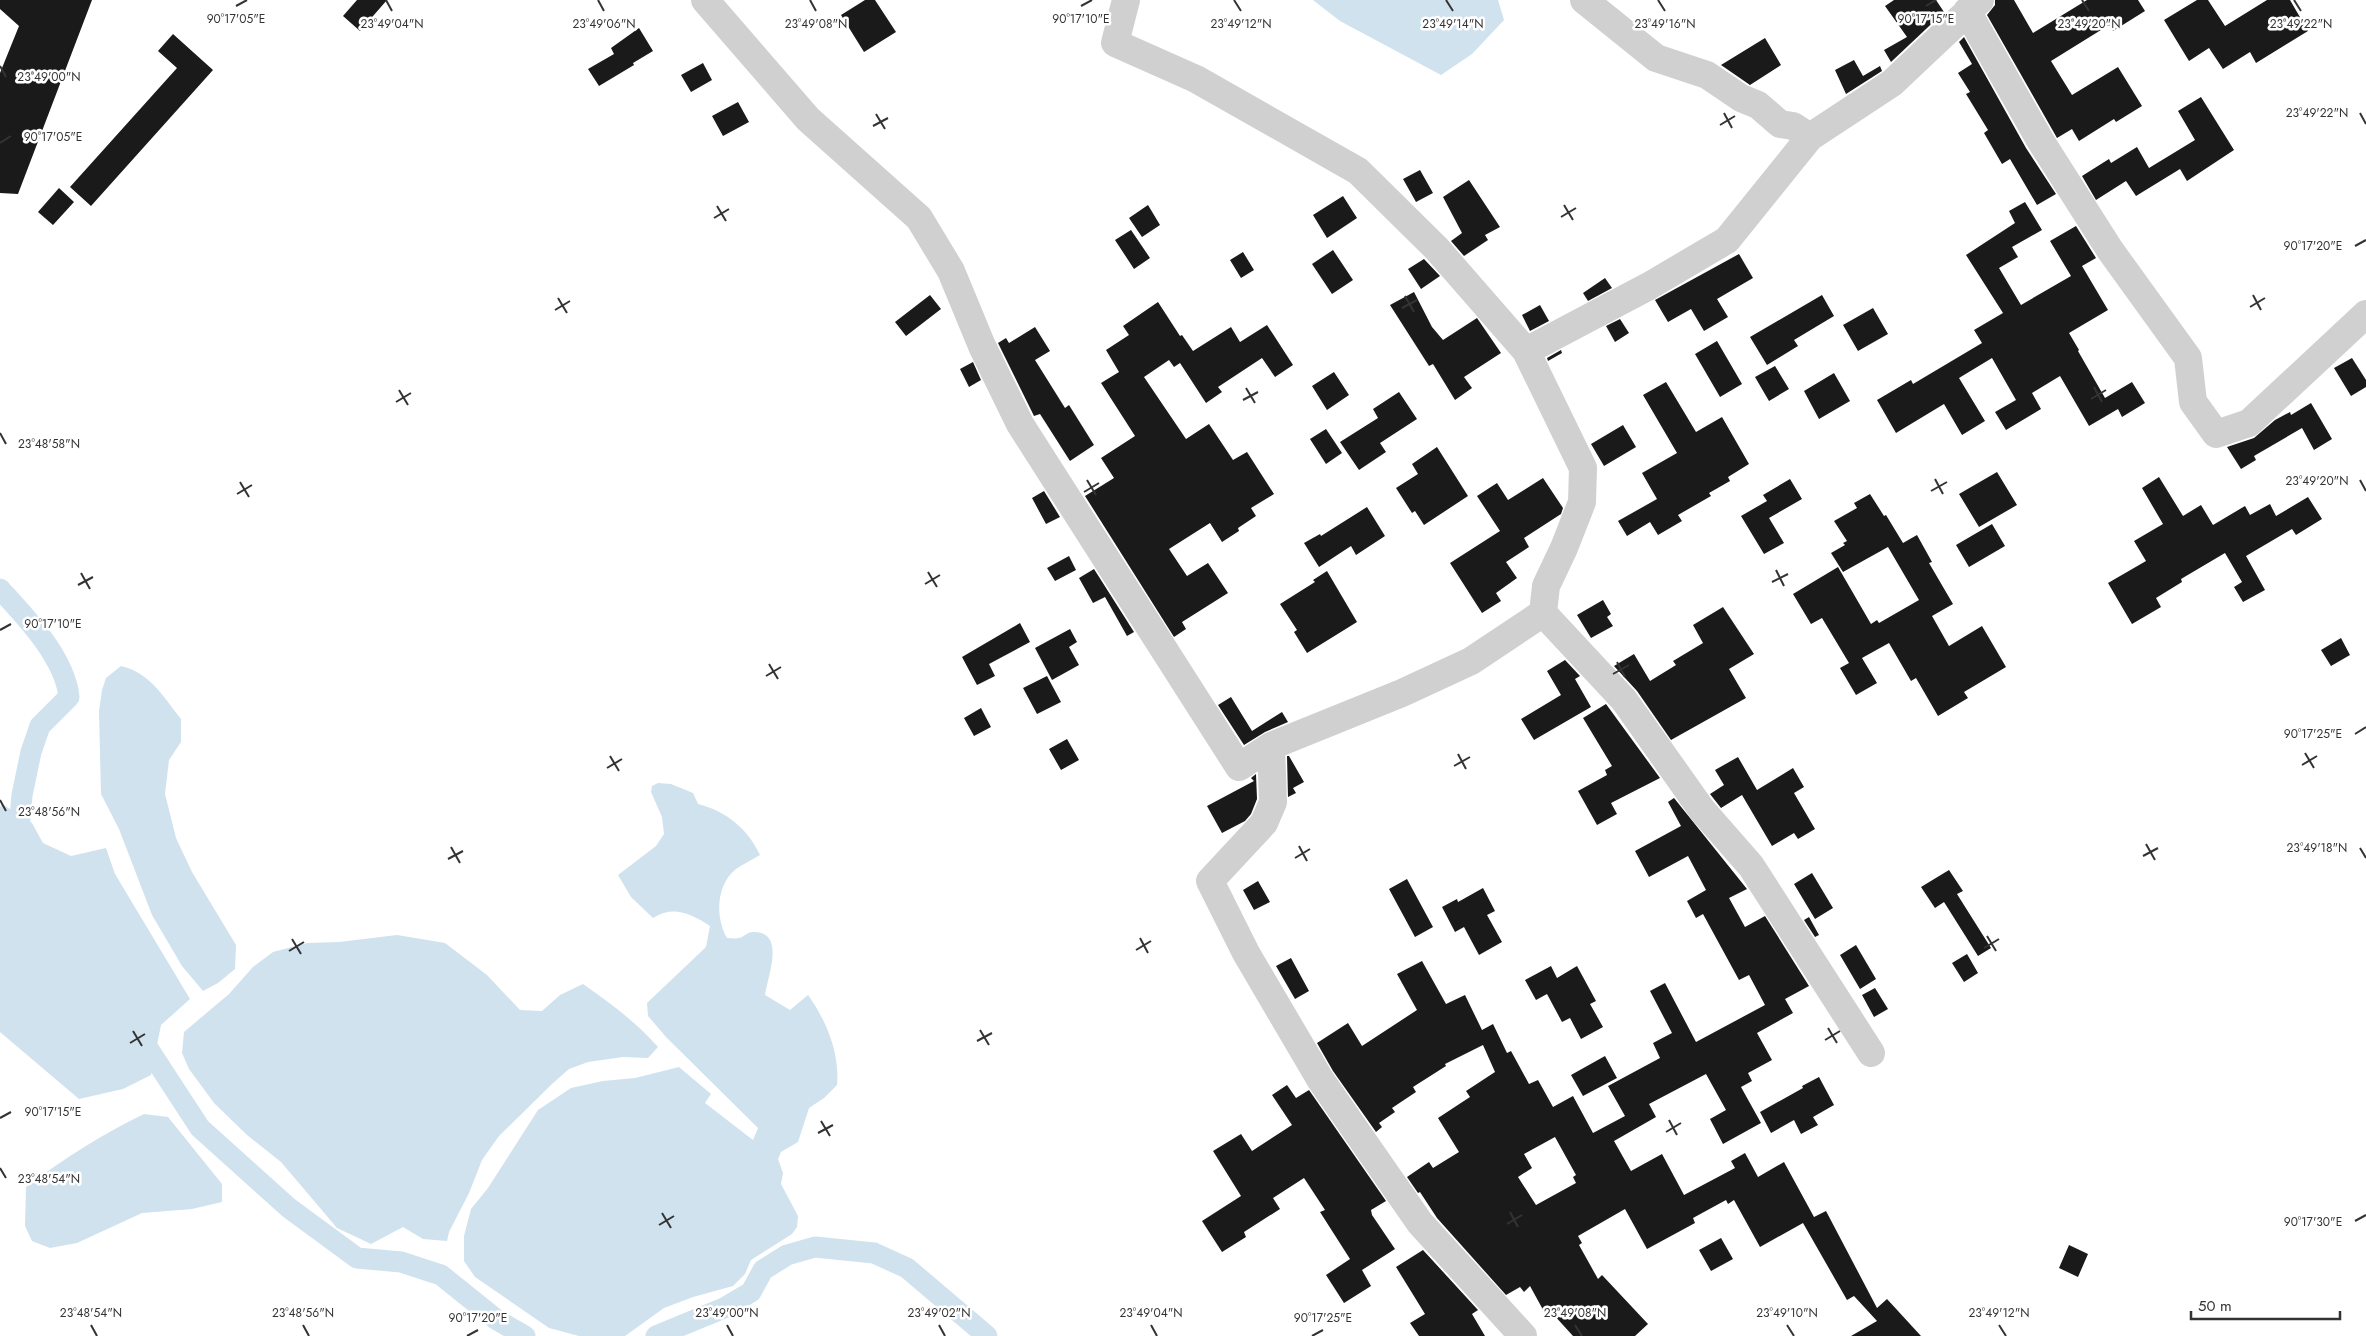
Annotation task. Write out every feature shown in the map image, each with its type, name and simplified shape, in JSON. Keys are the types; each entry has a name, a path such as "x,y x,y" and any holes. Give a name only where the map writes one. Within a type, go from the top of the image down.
{"street":[{"path":"705,0 808,120 919,218 951,271 982,346 1020,424 1165,647 1230,754 1240,767 1271,746 1402,693 1471,661 1543,612 1546,586 1564,548 1582,502 1583,468 1526,351 1437,249 1358,171 1196,79 1115,43 1126,0"},
{"path":"1584,0 1656,58 1707,75 1741,98 1758,105 1780,124 1793,126 1810,137"},
{"path":"1526,351 1649,286 1727,240 1810,137 1892,83 1974,5 2040,140 2110,250 2188,358 2193,402 2216,434 2248,423 2366,314"},
{"path":"1543,612 1624,700 1702,810 1751,866 1871,1053"},
{"path":"1271,746 1273,802 1264,823 1210,881 1246,953 1320,1079 1420,1223 1523,1336"}],"water":[{"path":"1313,0 1498,0 1504,20 1472,54 1441,75 1340,21"},
{"path":"121,666 140,674 155,686 181,719 181,742 169,760 165,794 176,838 192,872 236,945 235,969 218,983 203,991 182,966 152,915 119,829 101,794 99,711 102,690 106,678"},
{"path":"658,783 671,784 693,793 698,804 718,811 735,822 755,846 760,855 736,869 724,884 719,911 723,930 727,938 738,938 753,932 763,934 769,939 772,946 772,956 765,995 790,1010 808,995 821,1015 834,1049 837,1085 824,1098 809,1108 798,1142 781,1152 778,1159 783,1173 781,1184 798,1216 797,1227 792,1234 751,1260 745,1274 733,1286 693,1297 664,1308 625,1336 579,1336 549,1328 475,1277 464,1261 464,1236 471,1209 488,1188 538,1110 571,1088 603,1081 635,1078 679,1067 711,1094 705,1103 753,1140 758,1128 666,1037 648,1016 647,1003 706,947 710,926 689,915 675,912 668,912 653,918 631,897 618,875 656,846 664,834 662,817 651,792 652,786"},
{"path":"2,804 32,823 43,843 71,856 106,848 115,874 190,999 161,1025 151,1075 123,1089 79,1099 0,1032 0,807"},
{"path":"397,935 445,943 487,975 520,1010 542,1011 560,995 583,984 632,1021 658,1047 648,1058 623,1057 588,1062 569,1069 552,1084 499,1136 482,1160 469,1193 449,1232 447,1241 423,1239 403,1227 371,1244 337,1228 281,1162 247,1135 214,1103 189,1069 182,1053 184,1032 229,994 253,967 273,952 307,943 339,942"},
{"path":"144,1114 168,1117 222,1184 222,1202 192,1209 142,1213 77,1243 50,1248 32,1241 25,1226 26,1187 113,1130"}],"building":[{"path":"0,0 92,0 18,194 0,193 0,73 19,26 0,9"},
{"path":"357,0 387,0 360,31 343,16"},
{"path":"865,0 875,0 896,32 864,52 841,15"},
{"path":"1894,0 1936,0 1944,12 1891,62 1884,50 1907,37 1885,6"},
{"path":"1995,0 2014,0 2033,33 2087,0 2138,0 2145,11 2113,31 2109,25 2051,61 2072,95 2118,67 2142,106 2116,122 2114,119 2079,141 2072,129 2057,138 1987,15 1995,5"},
{"path":"2197,0 2208,0 2225,26 2267,0 2290,0 2308,31 2256,63 2250,52 2223,69 2209,48 2189,61 2164,20"},
{"path":"639,28 653,51 599,86 588,69 614,54 611,48"},
{"path":"173,34 213,70 91,206 70,187 177,68 158,51"},
{"path":"1964,37 2026,148 2056,194 2037,205 2010,159 2002,164 1984,133 1988,130 1966,94 1970,92 1958,73 1972,64 1959,42"},
{"path":"1765,38 1781,65 1750,85 1721,65"},
{"path":"1854,60 1863,76 1880,66 1882,71 1846,94 1835,70"},
{"path":"703,63 712,80 691,92 681,75"},
{"path":"2201,97 2234,150 2187,181 2180,169 2136,196 2126,181 2096,200 2082,176 2109,159 2111,163 2137,147 2149,168 2195,140 2178,111"},
{"path":"738,102 749,122 723,136 712,116"},
{"path":"1420,170 1433,193 1416,202 1403,179"},
{"path":"1469,180 1500,227 1485,235 1488,240 1464,256 1451,241 1462,233 1443,197"},
{"path":"59,188 74,202 53,225 38,212"},
{"path":"1343,196 1357,218 1327,238 1313,215"},
{"path":"2025,202 2042,230 2012,247 2018,257 1999,268 2021,305 2071,276 2050,241 2076,226 2096,258 2082,266 2108,310 2069,333 2105,398 2132,382 2145,403 2122,417 2118,409 2089,426 2060,376 2032,393 2041,409 2006,430 1995,412 2016,400 1992,358 1959,378 1985,421 1962,435 1944,404 1896,433 1877,400 1911,380 1913,384 1982,343 1974,330 2003,313 1966,255 2015,223 2009,211"},
{"path":"1148,205 1160,225 1142,237 1129,218"},
{"path":"1131,230 1150,258 1134,269 1115,240"},
{"path":"1333,250 1353,280 1332,294 1312,264"},
{"path":"1243,252 1254,270 1241,278 1230,260"},
{"path":"1739,254 1753,278 1717,299 1728,317 1704,331 1691,309 1668,322 1655,300"},
{"path":"1424,259 1440,276 1421,289 1408,269"},
{"path":"1605,278 1612,288 1588,301 1583,293"},
{"path":"1414,292 1432,327 1443,340 1477,318 1501,353 1464,377 1472,388 1455,400 1433,364 1429,366 1390,305"},
{"path":"930,295 941,309 906,336 895,322"},
{"path":"1822,295 1834,316 1794,340 1798,346 1767,365 1750,337"},
{"path":"1158,302 1180,336 1182,335 1193,351 1231,327 1240,342 1267,325 1293,365 1275,377 1262,358 1218,387 1222,392 1206,403 1180,363 1174,367 1169,360 1144,377 1186,439 1209,424 1233,460 1247,452 1274,494 1251,508 1256,516 1238,528 1239,531 1222,542 1210,523 1169,549 1187,576 1208,563 1228,593 1182,622 1186,629 1174,637 1085,496 1114,478 1101,458 1135,436 1101,383 1119,372 1106,350 1129,335 1123,326"},
{"path":"1540,305 1549,321 1530,331 1522,315"},
{"path":"1873,308 1888,334 1858,351 1843,325"},
{"path":"1620,319 1629,333 1615,342 1606,326"},
{"path":"1035,327 1050,351 1035,360 1065,408 1069,405 1094,445 1070,461 1040,414 1034,416 998,343 1006,338 1009,343"},
{"path":"1717,341 1742,384 1720,397 1695,354"},
{"path":"1561,350 1562,353 1548,361 1547,358"},
{"path":"2352,358 2366,380 2366,387 2351,396 2334,368"},
{"path":"973,362 981,380 969,387 960,369"},
{"path":"1775,366 1789,389 1769,401 1755,377"},
{"path":"1334,372 1349,395 1327,410 1312,386"},
{"path":"1834,373 1850,401 1819,419 1804,391"},
{"path":"1666,382 1696,432 1722,417 1749,464 1728,477 1730,481 1709,493 1711,496 1678,515 1682,521 1658,535 1650,522 1627,536 1618,521 1657,499 1642,473 1677,453 1643,395"},
{"path":"1399,392 1417,419 1380,443 1386,452 1359,470 1340,442 1378,418 1373,409"},
{"path":"2311,403 2332,439 2314,450 2302,428 2254,456 2256,460 2241,469 2227,447 2254,438 2275,420 2290,412 2291,415"},
{"path":"1623,425 1636,447 1604,466 1591,444"},
{"path":"1326,429 1342,453 1326,464 1310,439"},
{"path":"1437,447 1468,496 1424,525 1415,511 1412,513 1396,488 1418,474 1412,464"},
{"path":"1997,472 2017,505 1979,527 1959,494"},
{"path":"2159,477 2183,516 2201,505 2213,525 2245,506 2250,515 2270,504 2276,516 2308,497 2322,519 2296,535 2292,529 2246,556 2265,590 2243,602 2234,587 2242,582 2225,553 2181,579 2182,582 2156,598 2161,607 2132,624 2108,583 2146,561 2134,541 2163,524 2142,488"},
{"path":"1543,478 1563,508 1561,514 1524,538 1529,547 1506,562 1517,578 1496,593 1501,601 1482,613 1450,563 1500,531 1477,496 1497,483 1508,500"},
{"path":"1790,479 1802,499 1769,518 1784,543 1764,554 1741,516 1767,501 1763,495"},
{"path":"1044,491 1060,517 1046,524 1032,498"},
{"path":"1870,494 1884,516 1886,515 1903,543 1917,535 1932,562 1929,563 1953,604 1932,616 1949,646 1982,626 2006,667 1964,692 1968,698 1938,716 1916,678 1911,681 1889,643 1862,658 1877,683 1856,695 1840,668 1849,663 1822,618 1811,624 1793,594 1838,567 1871,624 1877,620 1879,623 1919,600 1888,547 1843,572 1831,553 1845,545 1843,543 1847,541 1834,521 1857,508 1854,503"},
{"path":"1367,507 1385,536 1356,555 1351,546 1319,567 1304,543 1320,534 1321,536"},
{"path":"1992,524 2005,546 1969,567 1956,545"},
{"path":"1069,556 1076,570 1055,581 1047,568"},
{"path":"1094,569 1134,632 1127,636 1105,597 1093,603 1079,578"},
{"path":"1327,571 1357,622 1307,653 1294,632 1297,630 1280,604 1315,582 1313,580"},
{"path":"1603,600 1611,614 1607,617 1613,626 1591,638 1577,615"},
{"path":"1723,607 1754,654 1729,669 1746,698 1671,740 1637,691 1614,666 1634,654 1650,681 1676,665 1673,661 1703,643 1693,625"},
{"path":"1020,623 1030,642 989,664 995,676 977,685 962,657"},
{"path":"1070,629 1077,642 1069,647 1079,665 1052,680 1035,648"},
{"path":"2341,638 2350,655 2331,666 2321,650"},
{"path":"1565,660 1580,676 1575,679 1591,707 1534,740 1521,719 1561,695 1547,671"},
{"path":"1047,676 1061,702 1037,714 1023,688"},
{"path":"1231,697 1252,731 1282,712 1288,722 1265,732 1244,745 1218,705"},
{"path":"1606,704 1660,778 1611,803 1617,814 1597,825 1578,791 1607,775 1605,770 1612,766 1583,718"},
{"path":"981,708 991,727 974,736 964,718"},
{"path":"1067,739 1079,760 1061,770 1049,749"},
{"path":"1287,756 1289,756 1304,782 1293,788 1296,793 1288,797"},
{"path":"1738,757 1757,790 1793,768 1804,787 1794,793 1815,829 1798,839 1794,833 1772,846 1742,795 1721,808 1710,794 1724,785 1715,770"},
{"path":"1256,774 1257,799 1251,814 1245,821 1222,833 1207,806 1254,781 1251,778"},
{"path":"1674,798 1747,889 1729,898 1745,927 1765,916 1809,986 1785,999 1793,1013 1757,1033 1772,1060 1748,1073 1752,1081 1741,1087 1761,1123 1723,1144 1710,1119 1726,1110 1706,1074 1649,1104 1656,1117 1614,1141 1631,1171 1662,1154 1684,1195 1735,1168 1731,1161 1745,1153 1758,1177 1784,1162 1814,1217 1826,1211 1877,1308 1887,1299 1921,1336 1851,1336 1877,1321 1854,1296 1847,1300 1803,1223 1760,1247 1734,1200 1728,1204 1726,1200 1693,1218 1695,1223 1647,1249 1625,1209 1578,1236 1582,1243 1579,1245 1598,1279 1602,1275 1648,1324 1635,1336 1573,1336 1553,1314 1547,1317 1530,1286 1524,1292 1520,1287 1506,1295 1437,1218 1420,1192 1418,1193 1407,1177 1429,1162 1433,1168 1459,1152 1438,1118 1470,1097 1466,1091 1495,1072 1483,1045 1445,1064 1446,1066 1413,1087 1416,1092 1392,1108 1395,1112 1379,1123 1382,1127 1376,1132 1333,1071 1317,1043 1348,1023 1362,1046 1417,1010 1397,974 1422,961 1446,1004 1465,995 1482,1030 1493,1024 1507,1053 1511,1051 1529,1084 1538,1080 1553,1107 1573,1096 1593,1133 1625,1116 1608,1086 1660,1058 1653,1043 1672,1033 1650,991 1665,983 1696,1042 1765,1005 1749,975 1739,980 1703,914 1696,918 1687,901 1706,890 1688,856 1649,877 1635,851 1681,826 1668,802","holes":["1555,1137 1576,1175 1573,1177 1576,1183 1536,1205 1518,1177 1532,1168 1524,1154"]},
{"path":"1949,870 1963,891 1957,894 1991,948 1978,956 1944,902 1935,908 1921,887"},
{"path":"1812,873 1833,908 1815,919 1794,884"},
{"path":"1407,879 1433,927 1415,937 1389,889"},
{"path":"1258,881 1270,902 1254,910 1243,890"},
{"path":"1483,888 1495,911 1487,915 1502,942 1479,955 1464,927 1455,932 1442,907 1457,899 1458,902"},
{"path":"1809,917 1819,935 1815,937 1804,920"},
{"path":"1856,945 1876,979 1860,989 1840,955"},
{"path":"1967,954 1978,973 1964,982 1952,963"},
{"path":"1291,958 1309,991 1295,999 1276,966"},
{"path":"1551,966 1557,978 1577,966 1596,1001 1590,1004 1603,1027 1581,1039 1570,1018 1562,1022 1547,994 1536,1000 1525,980"},
{"path":"1875,988 1888,1009 1874,1017 1862,995"},
{"path":"1605,1056 1617,1078 1583,1096 1571,1075"},
{"path":"1819,1077 1834,1105 1813,1117 1818,1125 1801,1134 1794,1120 1771,1133 1760,1112"},
{"path":"1287,1085 1296,1098 1309,1090 1386,1201 1371,1210 1372,1215 1395,1249 1362,1270 1371,1286 1344,1303 1326,1275 1350,1259 1320,1212 1325,1210 1304,1178 1273,1198 1280,1209 1244,1232 1246,1237 1222,1252 1202,1221 1241,1196 1213,1151 1241,1134 1252,1151 1292,1125 1272,1095"},
{"path":"1721,1238 1733,1259 1711,1271 1699,1250"},
{"path":"2069,1245 2088,1254 2078,1277 2059,1268"},
{"path":"1423,1250 1478,1310 1472,1314 1485,1336 1419,1336 1410,1323 1425,1314 1396,1267"}],"waterway":[{"path":"0,589 32,625 52,653 66,682 69,697 40,726 31,752 22,795 19,830 24,842"},
{"path":"138,1033 200,1128 289,1208 357,1258 401,1262 441,1275 497,1320 525,1336"},
{"path":"656,1336 724,1308 751,1292 763,1270 787,1255 815,1247 874,1253 907,1268 987,1336"}]}
